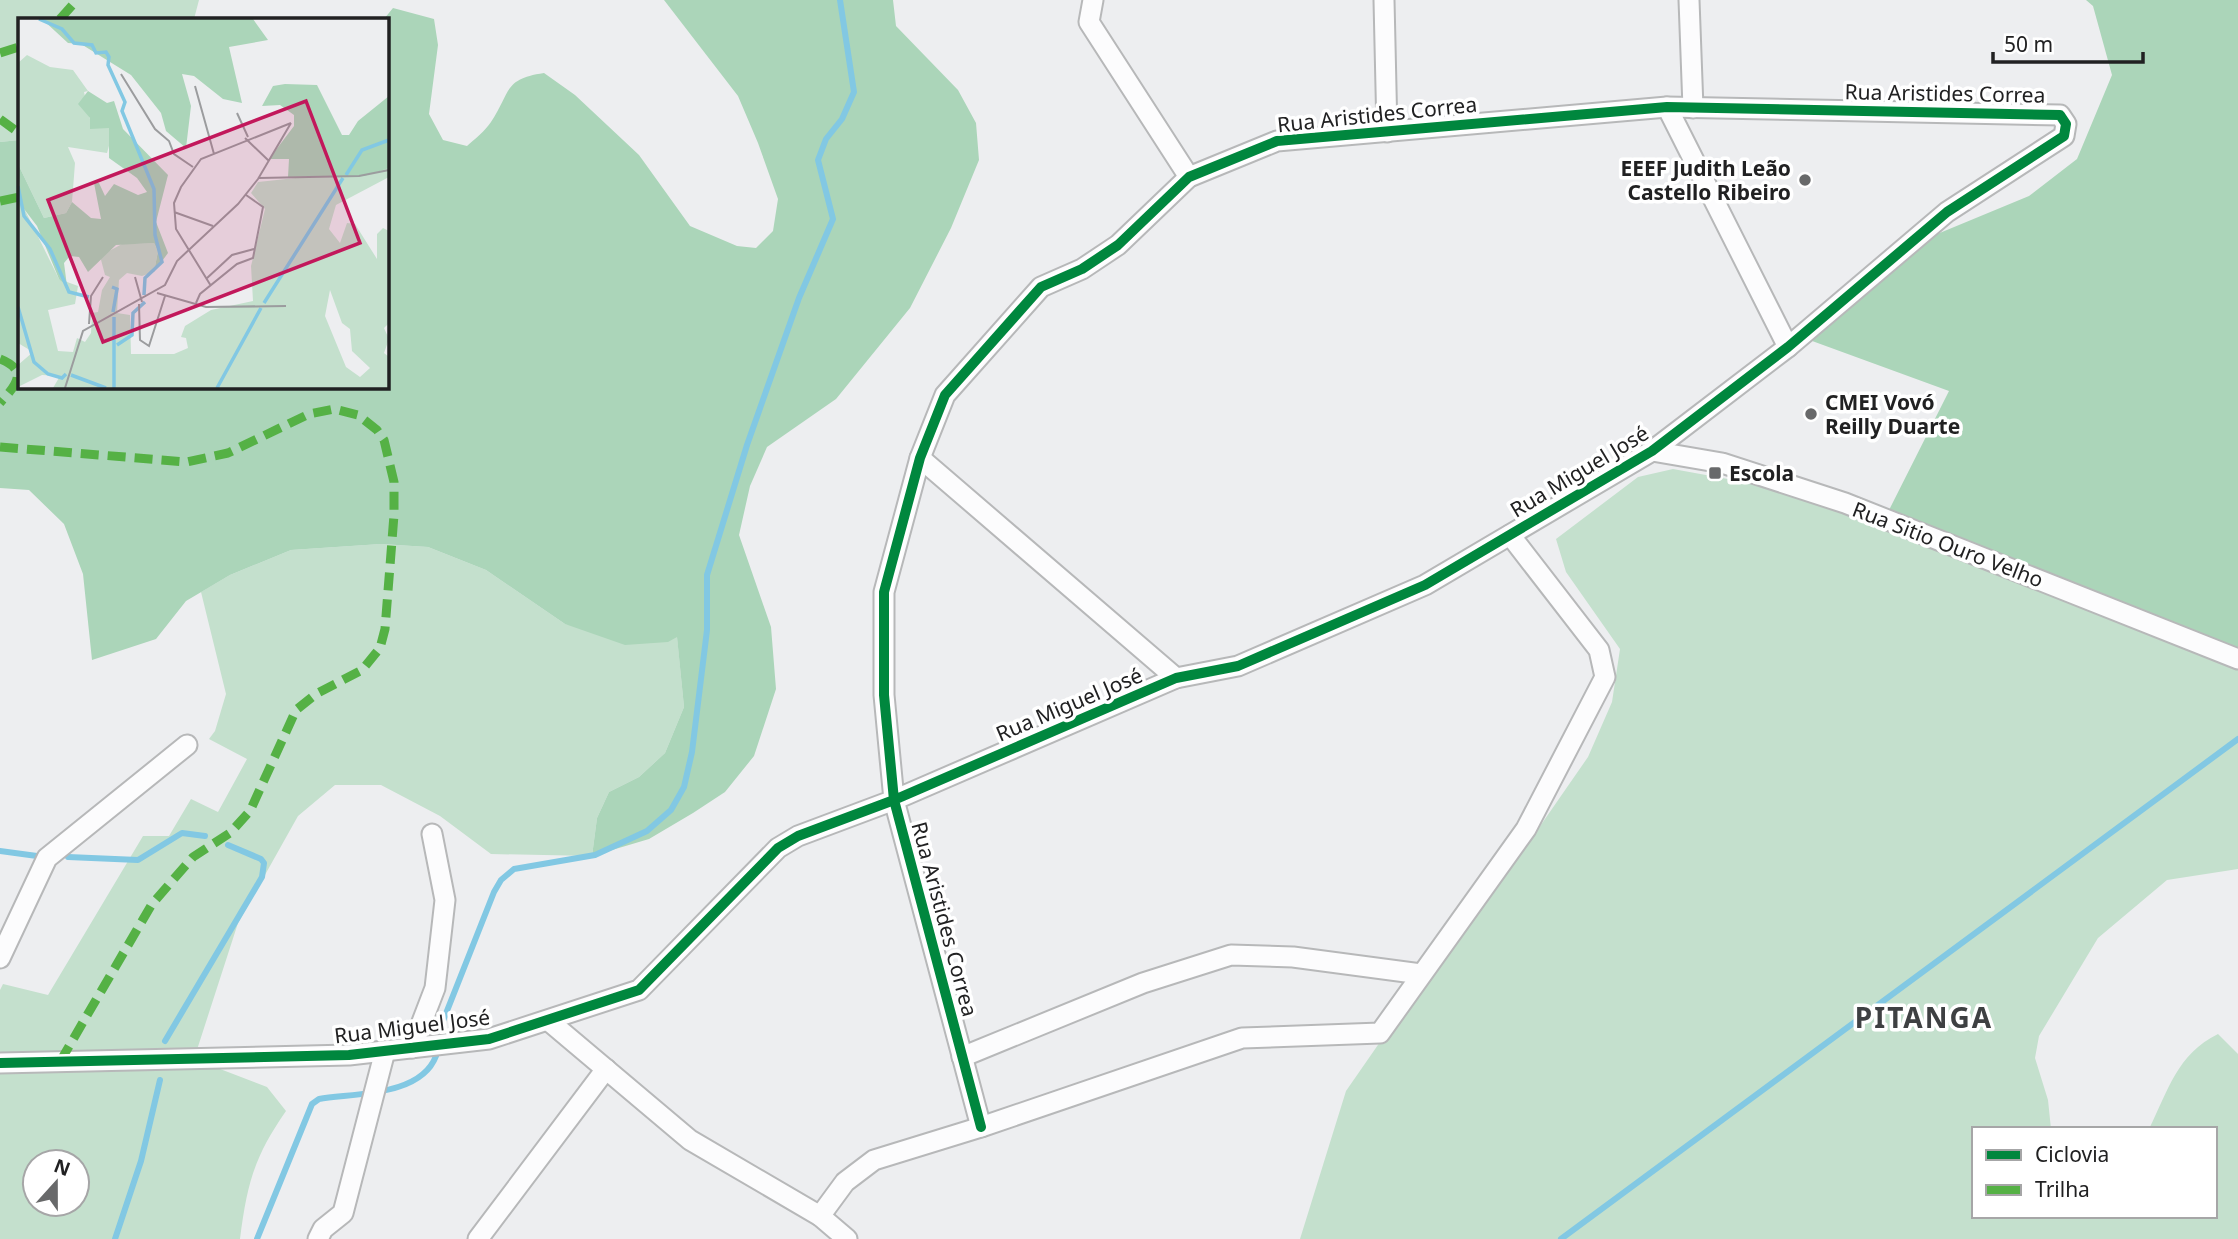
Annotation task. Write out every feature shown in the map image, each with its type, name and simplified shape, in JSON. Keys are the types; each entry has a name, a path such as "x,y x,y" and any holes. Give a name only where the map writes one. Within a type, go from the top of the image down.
{"street":[{"path":"1093,0 1089,22 1189,177"},
{"path":"1384,0 1387,132"},
{"path":"1689,0 1693,108"},
{"path":"1667,107 1788,347"},
{"name":"Rua Aristides Correa","path":"981,1128 894,800 884,695 884,592 920,457 945,395 1041,287 1082,269 1118,245 1189,177 1277,141 1667,107 2060,115 2066,124"},
{"name":"Rua Miguel José","path":"0,1063 349,1055 412,1048 489,1039 550,1022 639,990 778,848 798,835 894,800 1177,678 1238,666 1426,585 1652,451 1788,347 1947,212 2064,136 2066,124"},
{"name":"Rua Sitio Ouro Velho","path":"1652,451 1722,463 1845,503 2238,659"},
{"path":"920,457 1177,678"},
{"path":"820,1216 845,1182 874,1160 981,1128 1242,1038 1380,1033 1526,829 1605,677 1599,650 1510,535"},
{"path":"0,958 47,858 187,745"},
{"path":"412,1048 435,988 445,900 432,834"},
{"path":"962,1057 1143,983 1231,955 1293,957 1421,974"},
{"path":"550,1022 690,1140 820,1216 847,1239"},
{"path":"317,1239 323,1229 343,1213 385,1051"},
{"path":"478,1239 606,1069"}],"green space":[{"path":"0,0 199,0 194,18 18,18 18,140 0,142"},
{"path":"664,0 893,0 896,26 958,90 976,123 979,160 951,228 910,308 836,399 767,447 750,486 739,535 771,627 776,689 754,756 725,792 649,839 592,856 597,818 609,792 639,777 665,753 684,707 677,637 668,642 625,645 565,624 486,570 428,547 381,544 291,550 230,575 186,601 156,639 92,660 83,574 64,524 29,490 0,488 0,142 18,140 18,388 388,388 388,18 385,18 393,8 434,19 438,45 429,114 443,140 467,146 489,125 514,83 544,73 575,95 639,155 690,226 737,246 756,248 773,231 778,199 738,96"},
{"path":"2086,0 2238,0 2238,655 1881,526 1949,391 1793,334 1930,237 2029,196 2077,159 2112,75 2093,6"},
{"path":"1673,469 1777,488 2238,655 2238,869 2167,880 2098,938 2039,1036 2035,1058 2048,1100 2051,1127 1972,1127 1972,1218 2217,1218 2217,1127 2150,1127 2183,1063 2204,1042 2218,1034 2238,1054 2238,1239 1300,1239 1346,1091 1423,980 1504,878 1588,757 1612,702 1620,649 1566,572 1556,539 1638,477"},
{"path":"381,544 428,547 486,570 565,624 677,636 684,707 665,753 639,777 609,792 597,818 592,856 491,854 440,816 381,785 335,785 298,816 238,923 194,1059 267,1087 286,1111 259,1157 249,1186 240,1239 0,1239 0,990 3,984 48,995 143,836 169,836 191,799 218,812 247,759 209,739 215,731 226,694 201,592 230,575 291,550"}],"waterway":[{"path":"443,1021 501,880 514,869 595,855 647,831 671,810 684,787 692,752 707,630 707,575 747,445 799,298 833,219 818,160 826,139 842,119 854,92 840,0"},
{"path":"1561,1239 2238,739"},
{"path":"68,857 138,860 182,833 205,836"},
{"path":"165,1041 262,877 264,863 261,859 228,845"},
{"path":"0,851 37,856"},
{"path":"257,1239 312,1104 319,1099 402,1086 417,1079 428,1069 436,1056"},
{"path":"115,1239 141,1161 160,1080"}],"marked path":[{"path":"61,18 77,0"},
{"path":"0,53 18,47"},
{"path":"0,119 18,132"},
{"path":"0,201 18,197"},
{"path":"0,359 15,369 17,374 15,385 0,403"},
{"path":"0,447 187,462 228,453 309,414 334,409 358,415 377,430 384,440 394,482 385,629 380,648 362,670 316,694 296,710 250,811 230,833 193,857 152,904 61,1060"}],"cycle path":[{"path":"0,1063 349,1055 489,1039 639,990 778,848 798,836 894,800 1176,678 1238,666 1425,585 1652,451 1788,347 1947,212 2064,136 2066,124 2060,115 1667,107 1277,141 1189,177 1118,245 1082,269 1041,287 945,395 920,458 884,592 884,695 894,800 981,1127"}],"place":[{"name":"EEEF Judith Leão Castello Ribeiro","path":"1805,180"},
{"name":"CMEI Vovó Reilly Duarte","path":"1811,414"},
{"name":"Escola","path":"1715,473"}],"district":[{"name":"PITANGA","path":"1924,1017"}]}
